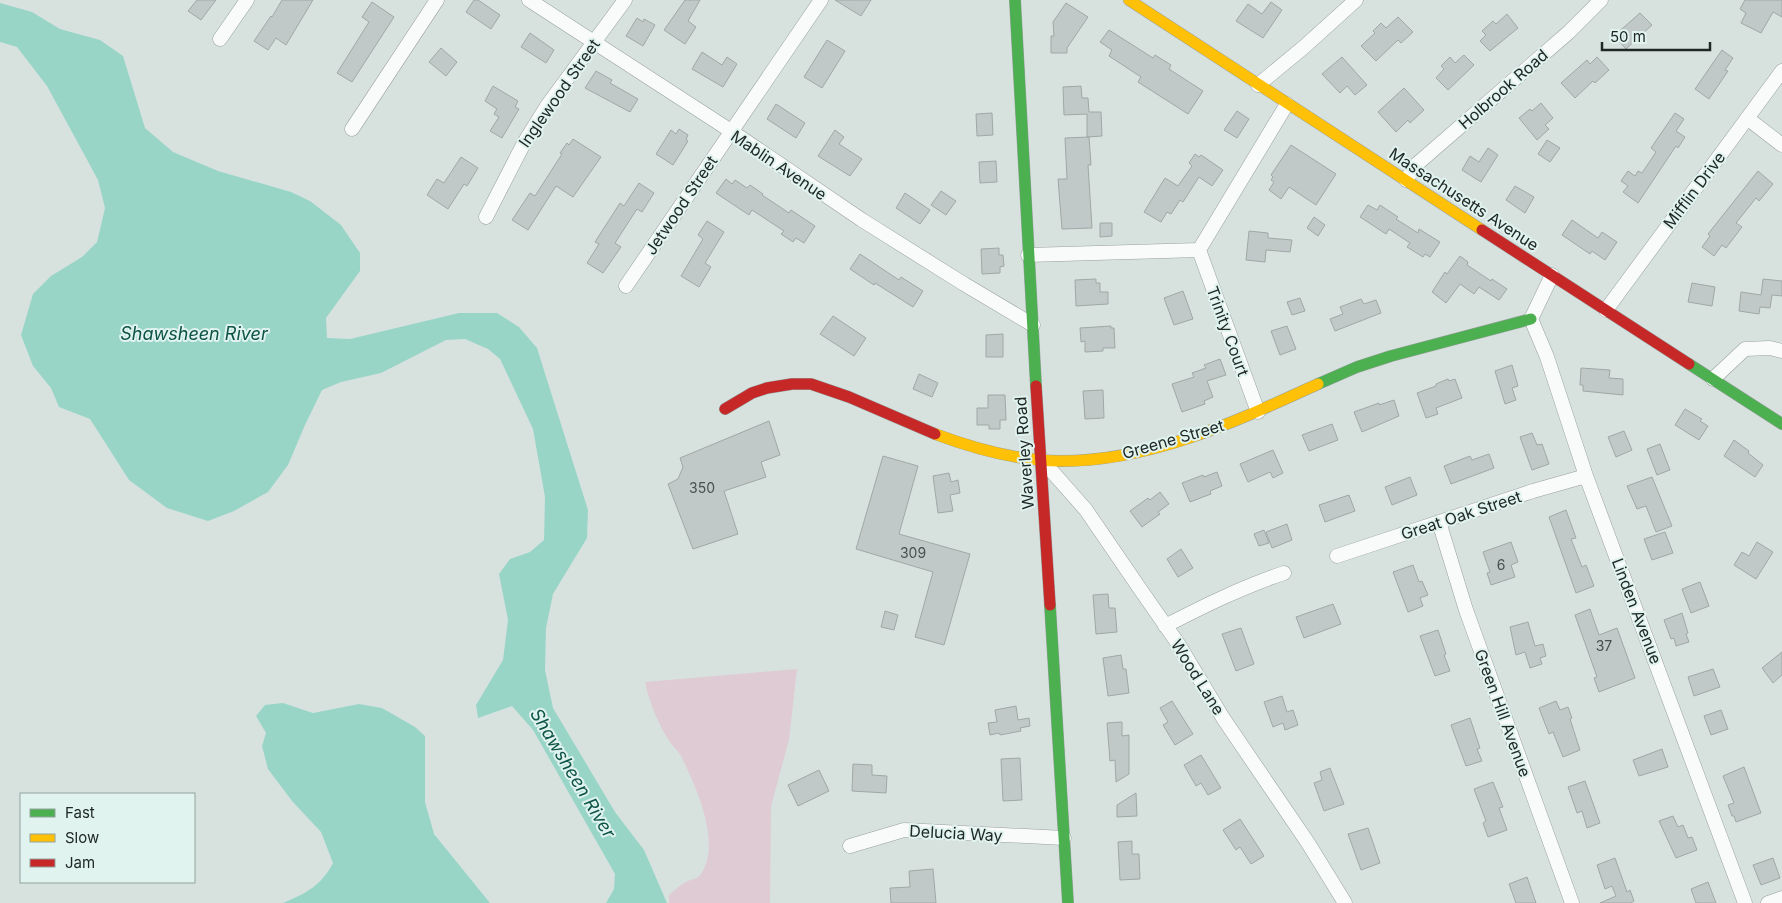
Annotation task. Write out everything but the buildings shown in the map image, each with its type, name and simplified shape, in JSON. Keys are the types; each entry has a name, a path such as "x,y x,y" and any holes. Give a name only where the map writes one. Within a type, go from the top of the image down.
{"main road":[{"name":"Waverley Road","path":"1015,0 1028,255 1068,903"},
{"name":"Massachusetts Avenue","path":"1129,0 1782,424"},
{"name":"Greene Street","path":"725,409 762,389 810,384 851,397 909,424 944,437 989,450 1041,459 1081,460 1143,451 1199,435 1258,412 1319,383 1369,363 1401,352 1492,331 1531,319"}],"street":[{"path":"220,39 247,0"},
{"path":"352,129 437,0"},
{"name":"Mablin Avenue","path":"529,0 862,220 1033,325"},
{"name":"Inglewood Street","path":"486,217 527,138 547,106 625,0"},
{"name":"Jetwood Street","path":"626,286 821,0"},
{"path":"1258,85 1356,0"},
{"name":"Holbrook Road","path":"1406,180 1417,164 1569,32 1601,0"},
{"name":"Mifflin Drive","path":"1606,310 1782,71"},
{"path":"1028,255 1199,250 1287,104"},
{"path":"1748,118 1782,145"},
{"name":"Trinity Court","path":"1199,250 1258,412"},
{"path":"1531,319 1552,275"},
{"name":"Linden Avenue","path":"1531,319 1547,357 1586,476 1745,903"},
{"path":"1714,379 1745,349 1770,348 1782,350"},
{"name":"Wood Lane","path":"1041,459 1086,510 1166,626 1345,903"},
{"name":"Great Oak Street","path":"1337,556 1586,476"},
{"name":"Green Hill Avenue","path":"1439,522 1466,610 1572,903"},
{"path":"1166,626 1213,602 1260,581 1284,573"},
{"name":"Delucia Way","path":"850,846 904,830 1064,838"},
{"path":"1768,903 1782,898"}],"shaded area":[{"path":"797,669 789,740 771,806 770,903 669,903 669,895 682,884 701,874 707,861 709,847 708,831 705,815 694,784 681,756 666,736 658,721 645,682"}],"water":[{"name":"Shawsheen River","path":"0,3 32,12 60,29 100,40 123,56 145,128 173,152 218,171 291,192 310,201 341,225 360,253 360,271 326,318 327,338 350,339 459,313 497,313 519,327 537,348 588,510 587,538 553,594 546,628 545,670 553,708 615,812 644,850 667,903 606,903 614,889 615,874 533,730 512,706 478,718 476,705 503,660 508,620 499,574 510,559 530,552 544,540 545,497 533,429 500,359 488,349 465,339 446,340 381,373 341,382 322,390 288,465 268,492 234,511 208,521 167,508 129,480 90,419 59,407 51,388 33,366 21,335 33,294 51,276 82,257 97,242 105,208 98,180 47,86 17,47 0,42"},
{"path":"283,703 313,713 359,704 382,708 415,727 425,736 425,802 434,834 490,903 283,903 312,888 324,877 333,863 321,832 292,801 268,769 262,746 266,733 256,716 265,705"}],"traffic: fast":[{"path":"1015,0 1036,386"},
{"path":"1318,384 1357,367 1391,356 1531,319"},
{"path":"1689,364 1782,424"},
{"path":"1050,605 1068,903"}],"traffic: slow":[{"path":"1129,0 1482,230"},
{"path":"935,434 981,449 1029,459 1061,461 1095,459 1129,454 1194,436 1257,412 1318,384"}],"traffic: jam":[{"path":"1482,230 1689,364"},
{"path":"725,409 752,393 767,388 792,384 811,384 849,397 935,434"},
{"path":"1036,386 1050,605"}]}
